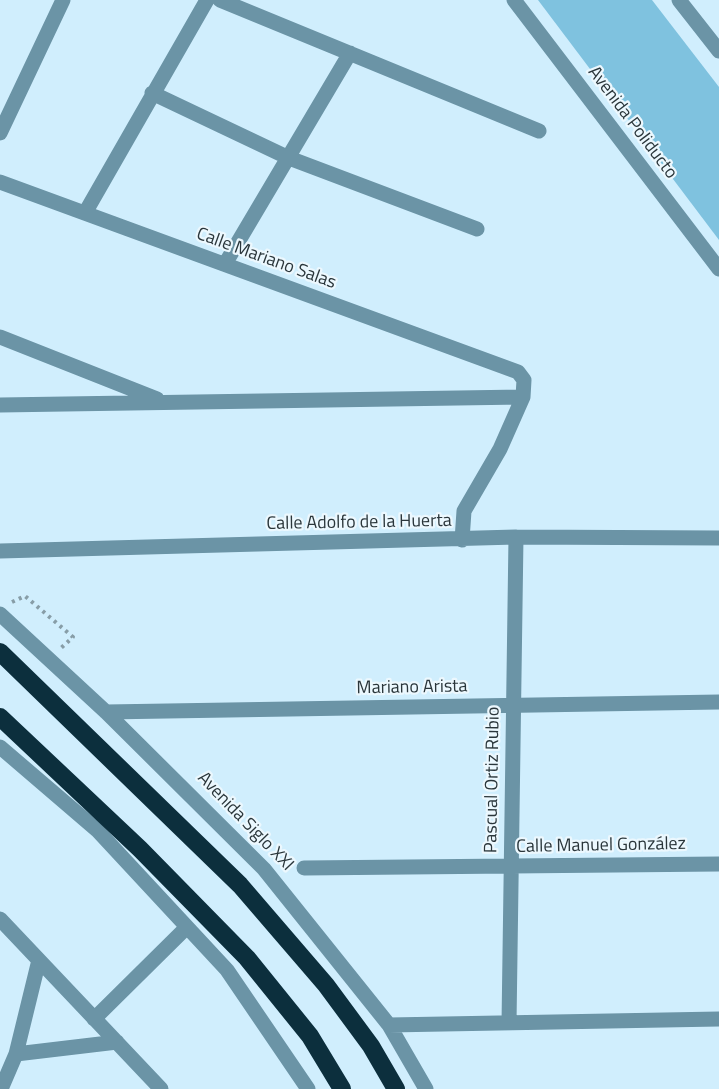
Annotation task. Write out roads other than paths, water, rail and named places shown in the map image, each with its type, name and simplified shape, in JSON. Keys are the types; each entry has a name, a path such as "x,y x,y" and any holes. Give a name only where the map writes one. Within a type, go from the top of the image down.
{"highway":[{"path":"0,652 240,885 326,985 371,1046 392,1088"},
{"path":"0,717 140,849 247,958 310,1036 342,1089"}],"street":[{"path":"85,213 207,0"},
{"path":"220,0 539,131"},
{"name":"Avenida Poliducto","path":"514,0 719,269"},
{"path":"680,0 719,51"},
{"path":"0,133 60,6"},
{"path":"225,264 350,53"},
{"path":"152,93 289,158 477,229"},
{"name":"Calle Mariano Salas","path":"0,182 518,372 524,380 523,397"},
{"path":"0,338 165,403"},
{"path":"0,405 523,397 500,448 464,511 462,540"},
{"name":"Calle Adolfo de la Huerta","path":"0,551 516,537 719,538"},
{"name":"Pascual Ortiz Rubio","path":"509,1023 516,537"},
{"name":"Avenida Siglo XXI","path":"4,609 264,869 389,1025 426,1089"},
{"name":"Mariano Arista","path":"106,712 719,702"},
{"path":"0,747 97,830 227,970 308,1089"},
{"name":"Calle Manuel González","path":"304,868 719,864"},
{"path":"0,919 161,1089"},
{"path":"94,1019 186,928"},
{"path":"1,1089 16,1054 39,960"},
{"path":"389,1025 719,1019"},
{"path":"16,1054 117,1042"}]}
